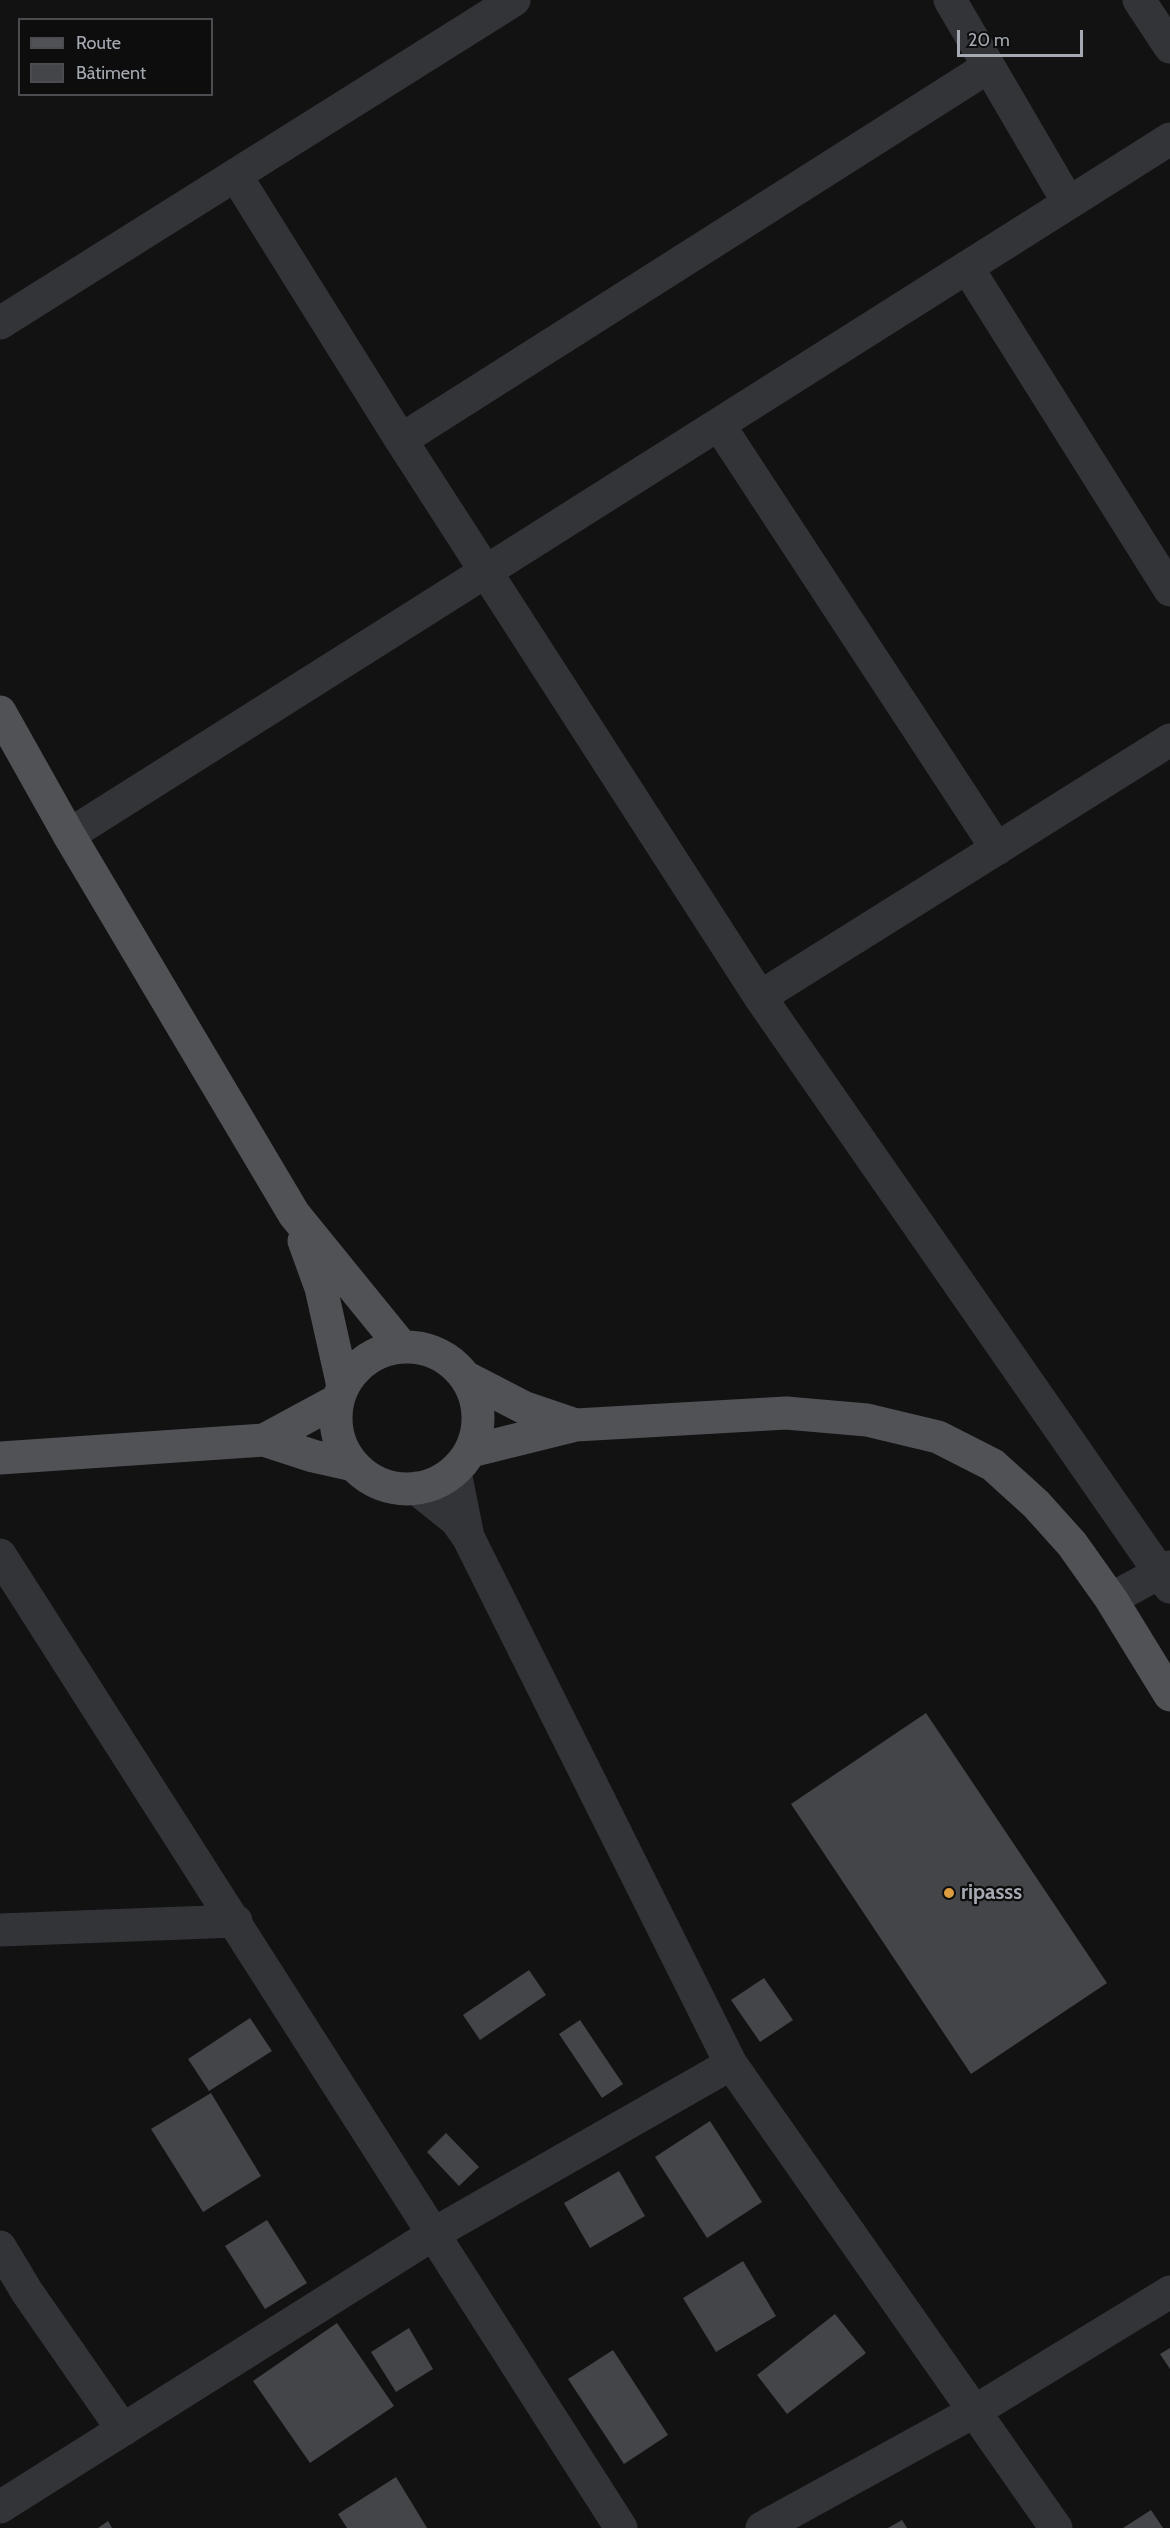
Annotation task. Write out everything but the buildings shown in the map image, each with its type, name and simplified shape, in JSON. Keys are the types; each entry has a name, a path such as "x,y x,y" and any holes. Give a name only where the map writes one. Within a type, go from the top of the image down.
{"main road":[{"path":"0,712 69,835 294,1214 402,1347"},
{"path":"294,1214 321,1288 341,1393 336,1426 342,1447 353,1465 368,1478 386,1486 407,1490 427,1487 463,1461 576,1425 786,1413 867,1420 938,1437 993,1465 1036,1504 1072,1544 1111,1599 1170,1695"},
{"path":"264,1440 341,1393 356,1368 373,1355 402,1347 415,1347 435,1353 452,1363 465,1377 474,1394 478,1413 477,1432 463,1461"},
{"path":"465,1377 523,1407 576,1425"},
{"path":"0,1458 264,1440 313,1456 353,1465"}],"street":[{"path":"0,323 514,0"},
{"path":"950,0 1068,202"},
{"path":"1139,0 1170,46"},
{"path":"401,440 988,67"},
{"path":"69,835 1170,139"},
{"path":"236,176 401,440 760,997 1167,1575 1111,1599"},
{"path":"967,267 1170,590"},
{"path":"719,425 997,849"},
{"path":"760,997 1170,740"},
{"path":"463,1461 468,1537"},
{"path":"416,1488 456,1520 468,1537 730,2064 1056,2528"},
{"path":"0,1555 236,1921 621,2528"},
{"path":"0,1930 236,1921"},
{"path":"0,2507 435,2233 730,2064"},
{"path":"0,2247 27,2292 123,2430"},
{"path":"762,2528 975,2411 1170,2292"}],"place":[{"name":"ripasss","path":"949,1893"}]}
